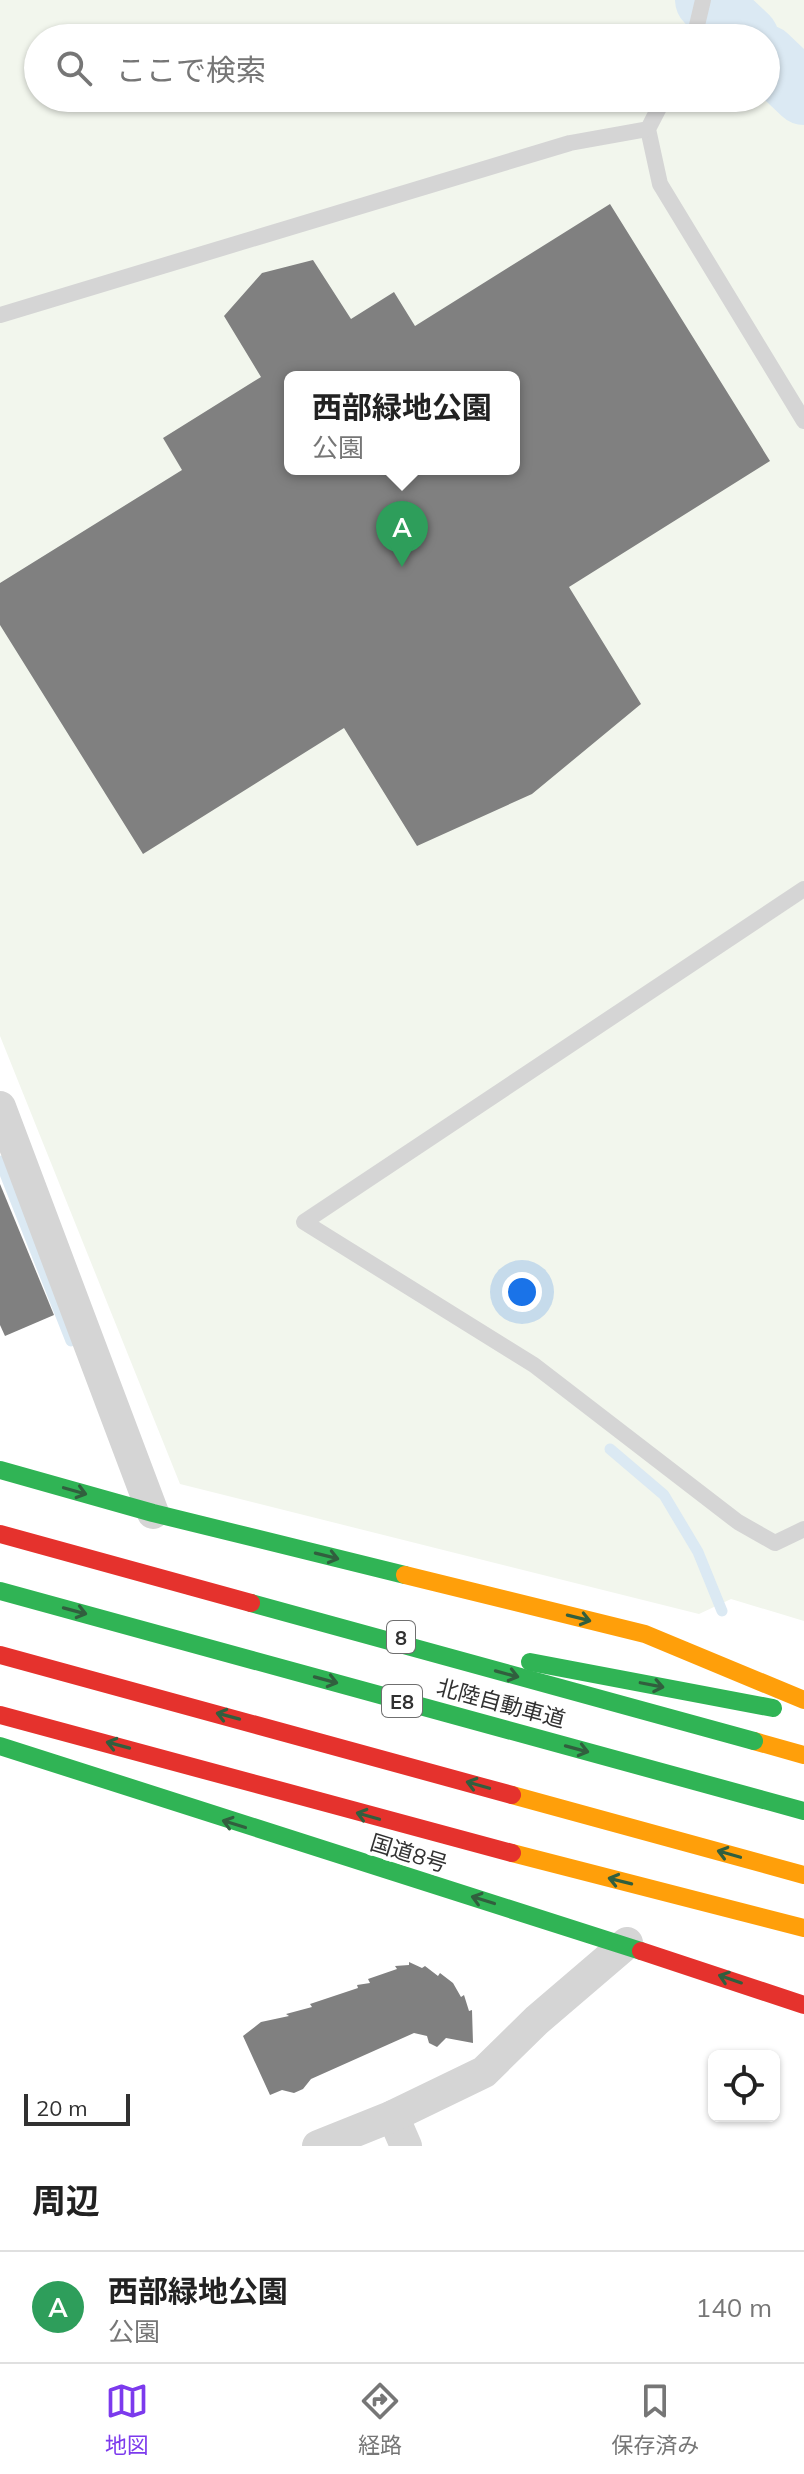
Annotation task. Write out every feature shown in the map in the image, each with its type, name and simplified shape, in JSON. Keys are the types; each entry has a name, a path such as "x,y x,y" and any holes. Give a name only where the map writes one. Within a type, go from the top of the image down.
{"highway":[{"path":"0,1470 153,1513 645,1634 804,1700"},
{"path":"0,1534 804,1755"},
{"name":"8","path":"0,1549 371,1631 804,1714"},
{"name":"北陸自動車道","path":"0,1591 804,1811"},
{"path":"0,1655 804,1875"},
{"path":"0,1715 378,1819 804,1928"},
{"name":"国道8号","path":"0,1746 195,1811 627,1943 804,2005"},
{"path":"75,1791 195,1811"}],"street":[{"path":"0,1107 153,1513"},
{"path":"318,2146 393,2116 484,2072 537,2020 627,1943"},
{"path":"393,2116 406,2146"}],"lane":[{"path":"698,24 703,0"},
{"path":"657,112 648,129 660,184 804,421"},
{"path":"0,315 570,143 648,129"},
{"path":"804,889 304,1222 534,1365 738,1522 775,1543 804,1529"}],"shaded area":[{"path":"0,0 804,0 804,1621 731,1599 699,1614 180,1484 0,1036"}],"building":[{"path":"610,204 770,461 569,587 641,704 532,794 417,846 344,728 143,854 0,625 0,583 182,470 163,438 261,377 224,316 262,273 313,260 351,319 394,292 415,326"},
{"path":"0,1184 54,1315 5,1336 0,1325"},
{"path":"409,1962 422,1968 425,1966 438,1976 440,1973 453,1983 461,1997 464,1995 469,2011 472,2010 473,2043 446,2038 437,2047 429,2043 427,2036 414,2033 311,2079 303,2089 294,2093 282,2090 270,2095 243,2036 261,2022 312,2007 310,2004 358,1988 357,1985 370,1983 368,1979 397,1969 395,1966 409,1965"}],"waterway":[{"path":"707,0 732,24"},
{"path":"780,70 804,93"},
{"path":"0,1161 71,1341"},
{"path":"610,1449 664,1495 698,1552 722,1611"}],"traffic: fast":[{"path":"0,1470 153,1513 405,1575"},
{"path":"0,1591 804,1811"},
{"path":"251,1603 754,1741"},
{"path":"530,1662 773,1708"},
{"path":"0,1746 641,1951"}],"traffic: slow":[{"path":"405,1575 645,1634 804,1700"},
{"path":"754,1741 804,1755"},
{"path":"512,1795 804,1875"},
{"path":"512,1853 804,1928"}],"traffic: jam":[{"path":"0,1534 251,1603"},
{"path":"0,1655 512,1795"},
{"path":"0,1715 512,1853"},
{"path":"641,1951 804,2005"}],"place":[{"name":"西部緑地公園","path":"402,567"}]}
